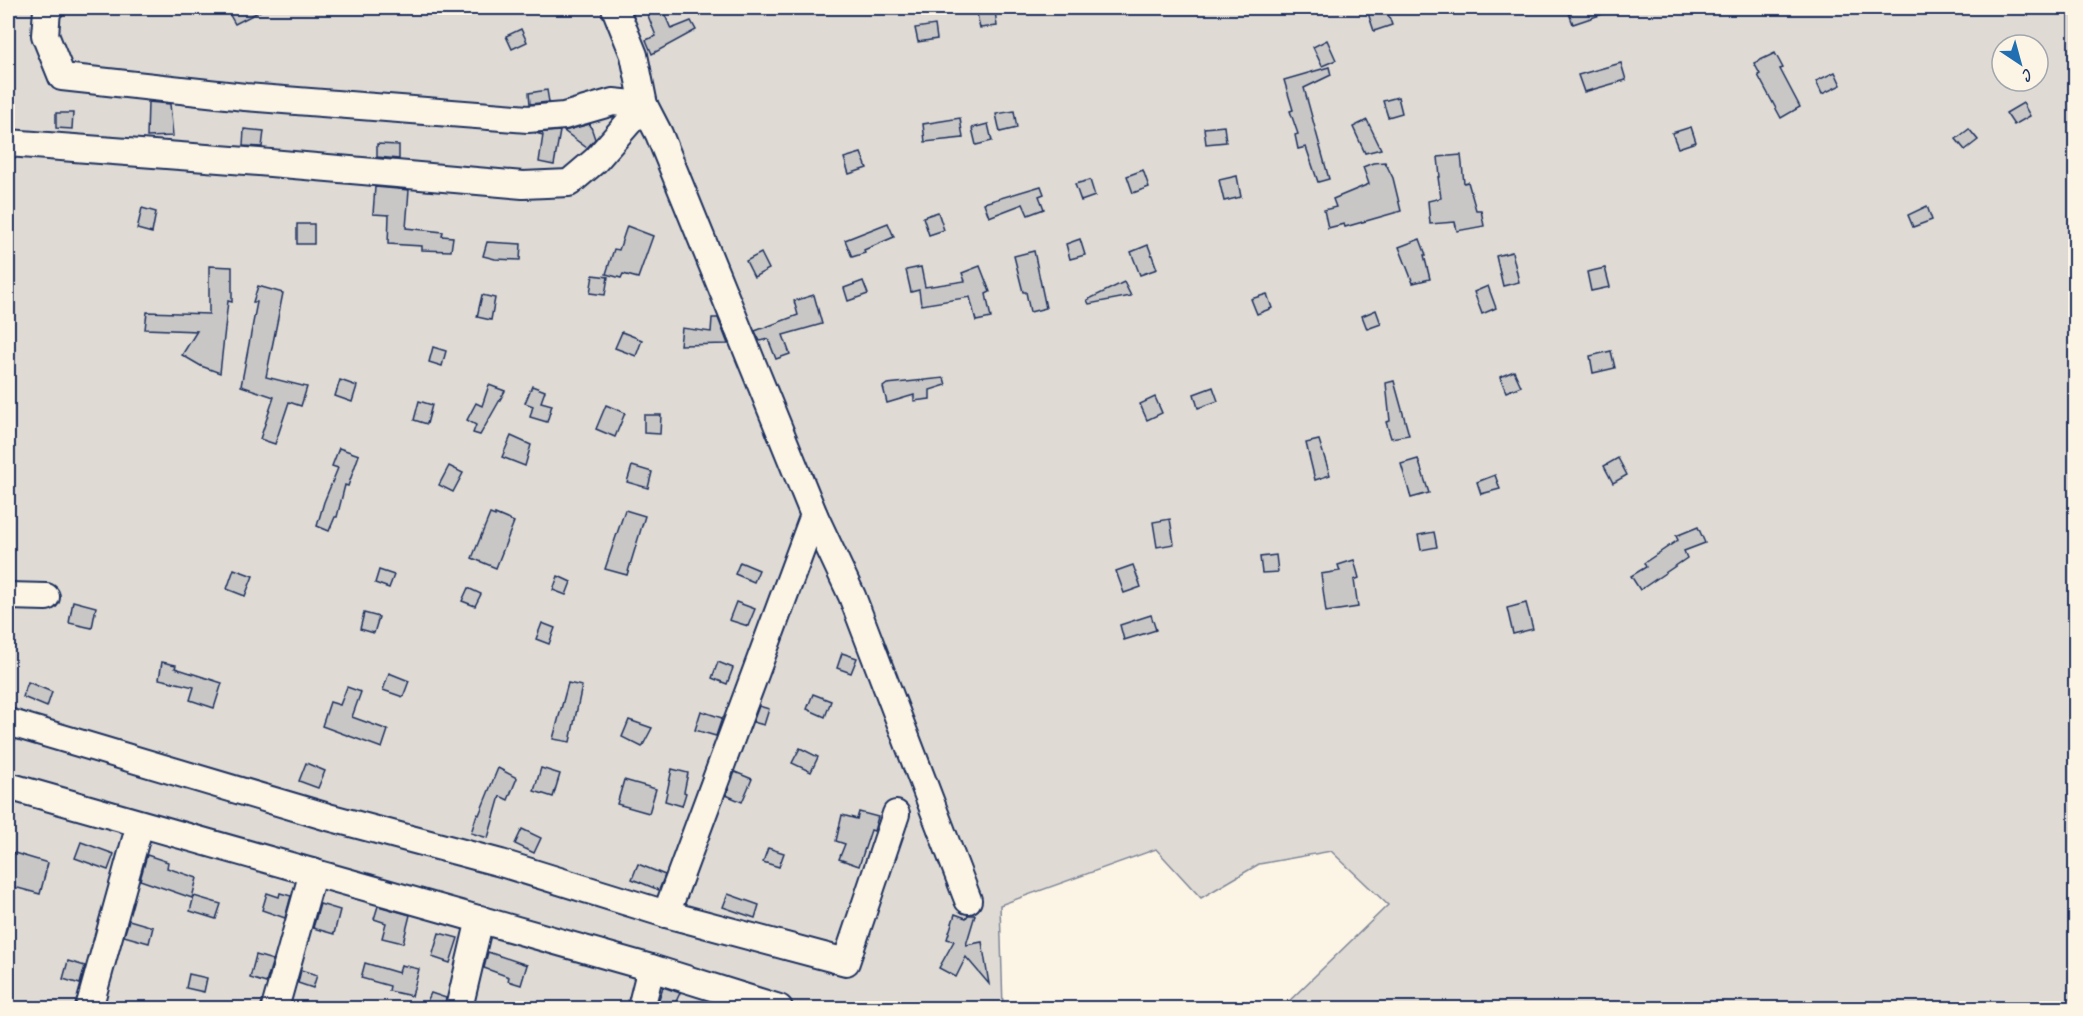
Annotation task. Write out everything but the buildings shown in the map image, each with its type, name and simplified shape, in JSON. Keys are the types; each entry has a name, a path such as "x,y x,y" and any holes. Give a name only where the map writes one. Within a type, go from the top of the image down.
{"street":[{"path":"50,8 45,35 62,77 245,97 528,119 564,116 613,102 644,105"},
{"path":"615,8 634,55 644,105 663,145 814,515 852,596 968,900"},
{"path":"8,143 523,185 569,183 596,160 644,105"},
{"path":"666,914 814,515"},
{"path":"8,596 46,597"},
{"path":"8,722 328,817 501,863 666,914 846,962 896,814"},
{"path":"8,786 651,968 779,1008"},
{"path":"89,1008 140,824"},
{"path":"275,1008 313,872"},
{"path":"459,1008 480,919"},
{"path":"641,1008 651,968"}],"shaded area":[{"path":"8,8 2075,8 2075,1008 1282,1008 1388,905 1331,851 1259,864 1201,898 1156,849 1000,905 1003,1008 8,1008"}]}
